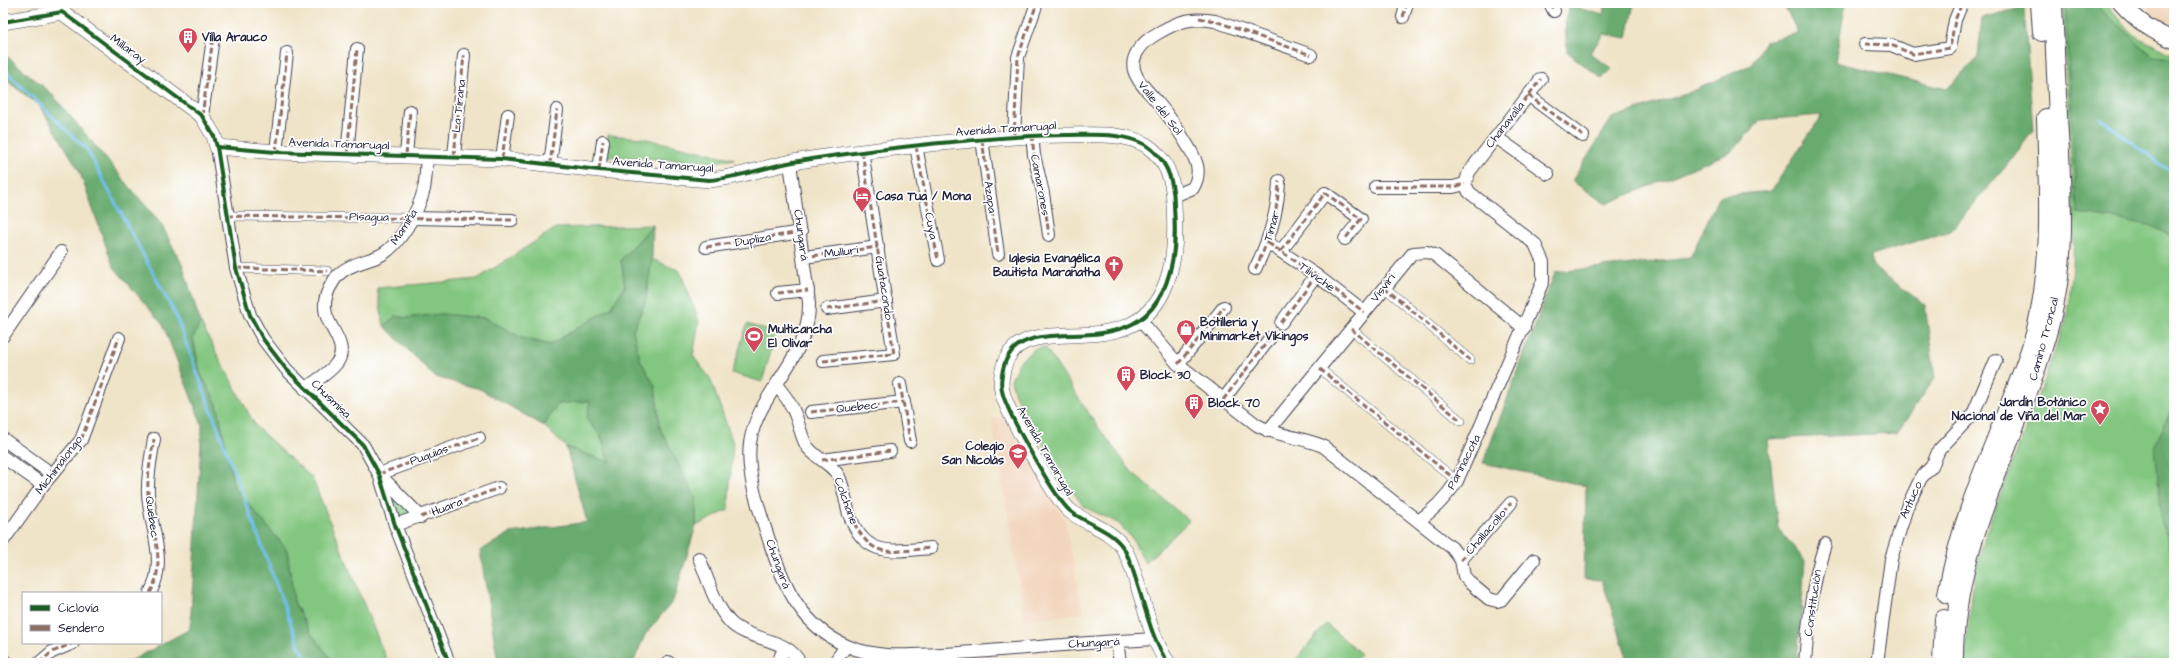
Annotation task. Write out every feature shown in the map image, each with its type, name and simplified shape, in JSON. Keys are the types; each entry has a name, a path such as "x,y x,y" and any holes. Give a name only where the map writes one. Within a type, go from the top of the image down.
{"main road":[{"name":"Camino Troncal","path":"1942,663 1941,649 1947,596 1954,559 1970,506 2023,370 2034,335 2043,297 2048,261 2049,221 2040,3"},
{"name":"Camino Troncal","path":"1954,663 1958,603 1977,522 2033,381 2056,300 2060,261 2062,205 2053,3"},
{"path":"2121,3 2144,25 2158,34 2174,40"}],"street":[{"path":"1014,137 1018,57 1037,3"},
{"path":"1402,17 1407,3"},
{"path":"1865,44 1891,45 1913,54 1950,48 1955,20 1962,3"},
{"name":"Millaray","path":"3,22 58,8 202,116 214,136 217,147"},
{"name":"Valle del Sol","path":"1174,196 1193,188 1199,174 1196,161 1177,127 1136,77 1133,62 1138,48 1143,43 1169,27 1184,20 1199,18 1216,21 1311,55"},
{"path":"202,116 212,38"},
{"path":"347,155 357,49"},
{"path":"276,152 287,53"},
{"name":"La Tirana","path":"454,156 464,55"},
{"name":"Chanavalla","path":"1465,184 1469,172 1541,79"},
{"path":"1528,95 1583,136"},
{"path":"550,165 557,110"},
{"path":"406,155 410,111"},
{"path":"502,159 508,115"},
{"name":"Avenida Tamarugal","path":"217,147 276,152 347,155 454,156 502,159 709,180 721,179 790,163 862,151 982,139 1032,135 1101,135 1116,136 1138,142 1152,150 1163,162 1171,178 1174,196 1175,232 1173,261 1161,296 1140,320 1124,328 1090,336 1043,335 1028,339 1011,352 1001,376 1005,402 1033,454 1065,505 1075,514 1114,537 1124,548 1131,564 1155,639 1168,663"},
{"name":"Camarones","path":"1032,135 1034,154 1043,193 1049,235"},
{"path":"1496,137 1548,174"},
{"name":"Azapa","path":"982,139 998,254"},
{"path":"599,170 603,141"},
{"name":"Cuya","path":"916,146 938,260"},
{"name":"Chusmisa","path":"217,147 236,268 250,315 263,339 305,389 363,445 379,474 395,525 449,663"},
{"name":"Guatacondo","path":"823,361 894,354 862,151"},
{"name":"Mamiña","path":"305,389 336,364 340,356 340,348 336,336 326,314 327,296 333,281 345,269 387,251 395,244 411,218 424,189 427,156"},
{"name":"Chungará","path":"790,163 801,232 810,314 805,335 754,428 750,454 753,483 779,573 789,593 811,621 846,646 888,656 995,651 1155,639"},
{"name":"Timar","path":"1255,269 1268,243 1278,203 1279,181"},
{"path":"1375,187 1453,187 1465,184"},
{"name":"Parinacota","path":"1419,520 1430,513 1444,499 1457,481 1543,281 1544,271 1541,254 1535,244 1468,192 1465,184"},
{"path":"1280,251 1325,193 1361,219 1345,239"},
{"name":"Pisagua","path":"227,216 512,220"},
{"name":"Dupliza","path":"706,247 801,232"},
{"name":"Tiliviche","path":"1268,243 1316,275 1364,312"},
{"name":"Mulluri","path":"804,257 878,247"},
{"name":"Visviri","path":"1268,431 1320,369 1408,257 1418,251 1435,255 1524,328"},
{"path":"3,336 61,252"},
{"path":"236,268 328,271"},
{"path":"1281,323 1316,275"},
{"path":"1384,287 1470,360"},
{"path":"778,293 808,290"},
{"path":"827,309 886,301"},
{"path":"1178,364 1224,307"},
{"path":"1140,320 1178,364 1223,400 1268,431 1323,446 1419,520 1452,548 1461,560 1464,576 1489,599 1497,601 1505,597 1534,560"},
{"path":"1352,329 1461,421"},
{"name":"Michimalongo","path":"3,541 43,485 81,440 119,338"},
{"path":"1223,400 1270,338"},
{"name":"Antuco","path":"1877,663 1891,559 1907,507 1921,478 1932,466 1939,450 1973,414 1996,360"},
{"path":"1320,369 1457,481"},
{"path":"900,384 910,441"},
{"name":"Colchane","path":"777,386 791,406 806,445 812,453 832,468 840,478 850,515 859,534 868,544 887,552 931,548"},
{"name":"Quebec","path":"811,412 904,402"},
{"name":"Puquias","path":"379,474 479,438"},
{"path":"3,439 52,474"},
{"name":"Quebec","path":"150,592 158,572 159,557 151,520 148,493 149,470 154,439"},
{"path":"822,460 890,451"},
{"path":"3,457 43,485"},
{"name":"Chusmisa","path":"379,474 421,517"},
{"name":"Huara","path":"395,525 499,488"},
{"name":"Challacollo","path":"1461,560 1511,503"},
{"name":"Constitución","path":"1805,663 1811,597 1815,573 1825,544"},
{"path":"699,558 721,608 731,623 754,636 793,653 800,663"},
{"path":"1117,641 1120,663"},
{"path":"39,663 52,652 71,644"},
{"path":"834,663 846,646"},
{"path":"778,663 784,648"},
{"path":"3,660 8,663"}],"shaded area":[{"path":"2146,3 2174,3 2174,25 2166,22 2153,13"},
{"name":"Colegio San Nicolás","path":"1004,417 1065,521 1083,613 1025,620 992,419"}],"green space":[{"path":"1605,3 1634,3 1627,38 1604,34 1590,53 1612,69 1602,79 1567,52 1565,20 1570,6 1603,15"},
{"path":"1783,3 1846,3 1835,62 1947,89 1978,56 1982,18 2024,7 2033,131 2007,165 1951,231 1871,255 1873,266 1925,305 1935,378 1897,433 1768,439 1778,528 1805,561 1797,663 1623,663 1626,654 1602,580 1584,579 1586,486 1483,463 1555,272 1690,258 1719,196 1771,191 1822,115 1761,120 1731,152 1606,204 1572,181 1612,118 1688,93 1751,65 1765,41 1798,33"},
{"name":"Jardín Botánico Nacional de Viña del Mar","path":"2062,3 2106,3 2132,34 2169,53 2174,54 2174,663 1964,663 1975,570 1987,530 2066,322 2073,269 2074,220"},
{"path":"2065,3 2098,3 2100,9 2153,56 2174,58 2174,238 2150,225 2077,213"},
{"path":"3,53 51,93 161,224 183,266 200,322 193,338 200,373 217,404 234,487 287,550 294,602 310,632 334,663 127,663 190,629 202,425 163,325 113,266 79,170 39,105 3,78"},
{"path":"608,135 642,138 735,159 713,162 606,156"},
{"path":"653,225 621,260 625,286 611,308 550,345 522,338 485,318 441,314 406,318 396,316 384,326 377,288 477,279 556,228"},
{"path":"653,225 652,259 645,303 633,330 640,360 655,386 660,428 696,499 696,526 673,601 645,635 633,663 498,663 480,551 510,533 587,522 566,447 609,462 601,436 587,419 590,401 557,404 544,426 480,389 435,377 384,326 396,316 406,318 441,314 485,318 522,338 550,345 611,308 625,286 621,260"},
{"path":"652,259 680,271 699,321 693,356 710,378 733,443 728,510 696,526 696,499 660,428 655,386 640,360 633,330 645,303"},
{"path":"200,322 256,427 312,478 388,663 334,663 310,632 294,602 287,550 234,487 217,404 200,373 193,338"},
{"name":"Multicancha El Olivar","path":"747,324 776,333 762,382 732,373"},
{"path":"1045,347 1095,423 1131,471 1189,521 1145,563 1132,538 1118,523 1084,507 1063,478 1015,395 1011,380 1019,362 1034,349"},
{"path":"590,400 587,419 601,436 609,463 566,447 544,426 557,404"},
{"path":"2174,404 2174,559 2162,523 2155,445"},
{"path":"384,480 414,515 396,521"},
{"path":"1326,624 1361,654 1353,663 1293,663"}],"waterway":[{"path":"3,69 87,150 176,316 300,648 310,663"},
{"path":"2100,118 2174,174"}],"marked path":[{"path":"1014,137 1018,57 1037,3"},
{"path":"1403,17 1407,3"},
{"path":"1550,3 1554,11"},
{"path":"1865,44 1891,45 1913,54 1950,48 1955,20 1962,3"},
{"path":"1199,18 1215,21 1311,55"},
{"path":"202,116 213,38"},
{"path":"347,155 357,49"},
{"path":"276,152 287,53"},
{"path":"454,156 464,55"},
{"path":"1496,137 1541,79"},
{"path":"1528,95 1583,136"},
{"path":"550,165 557,110"},
{"path":"406,155 410,111"},
{"path":"502,159 508,115"},
{"path":"1032,135 1034,155 1043,193 1049,235"},
{"path":"982,139 998,254"},
{"path":"599,170 603,141"},
{"path":"916,146 938,260"},
{"path":"823,361 894,354 862,151"},
{"path":"1255,269 1265,248 1275,216 1279,181"},
{"path":"1375,187 1453,187 1465,184"},
{"path":"1281,251 1325,193 1361,219 1345,239"},
{"path":"227,216 512,220"},
{"path":"706,247 801,232"},
{"path":"1268,243 1316,275 1364,312"},
{"path":"804,257 878,247"},
{"path":"236,268 327,271"},
{"path":"1281,323 1316,275"},
{"path":"1384,287 1470,360"},
{"path":"778,293 808,290"},
{"path":"827,309 886,301"},
{"path":"1178,364 1224,307"},
{"path":"1351,329 1461,421"},
{"path":"52,474 81,440 119,338"},
{"path":"1223,400 1270,338"},
{"path":"1320,369 1457,481"},
{"path":"900,384 910,441"},
{"path":"811,412 904,402"},
{"path":"379,474 479,438"},
{"path":"150,592 158,569 158,557 148,494 149,473 154,439"},
{"path":"822,460 890,451"},
{"path":"421,517 499,488"},
{"path":"1461,560 1511,503"},
{"path":"850,515 858,530 873,547 891,551 931,548"},
{"path":"39,663 52,652 71,644"}],"cycle path":[{"path":"3,22 62,12 202,116 214,136 217,147 236,268 250,315 263,339 286,369 363,445 379,474 395,525 449,663"},
{"path":"217,147 276,152 502,159 709,180 730,177 793,162 827,157 930,144 998,138 1050,135 1108,135 1128,138 1146,145 1159,157 1168,171 1174,196 1175,233 1172,262 1158,300 1137,321 1111,331 1082,335 1054,336 1030,340 1011,351 1001,378 1001,385 1005,400 1035,460 1063,503 1077,516 1111,535 1125,550 1154,635 1162,654 1168,663"}],"place":[{"name":"Villa Arauco","path":"188,54"},
{"name":"Casa Tua / Mona","path":"862,213"},
{"name":"Iglesia Evangélica Bautista Maranatha","path":"1114,282"},
{"name":"Botilleria y Minimarket Vikingos","path":"1186,346"},
{"name":"Multicancha El Olivar","path":"754,353"},
{"name":"Block 30","path":"1126,392"},
{"name":"Block 70","path":"1194,420"},
{"name":"Jardín Botánico Nacional de Viña del Mar","path":"2100,426"},
{"name":"Colegio San Nicolás","path":"1018,470"}]}
